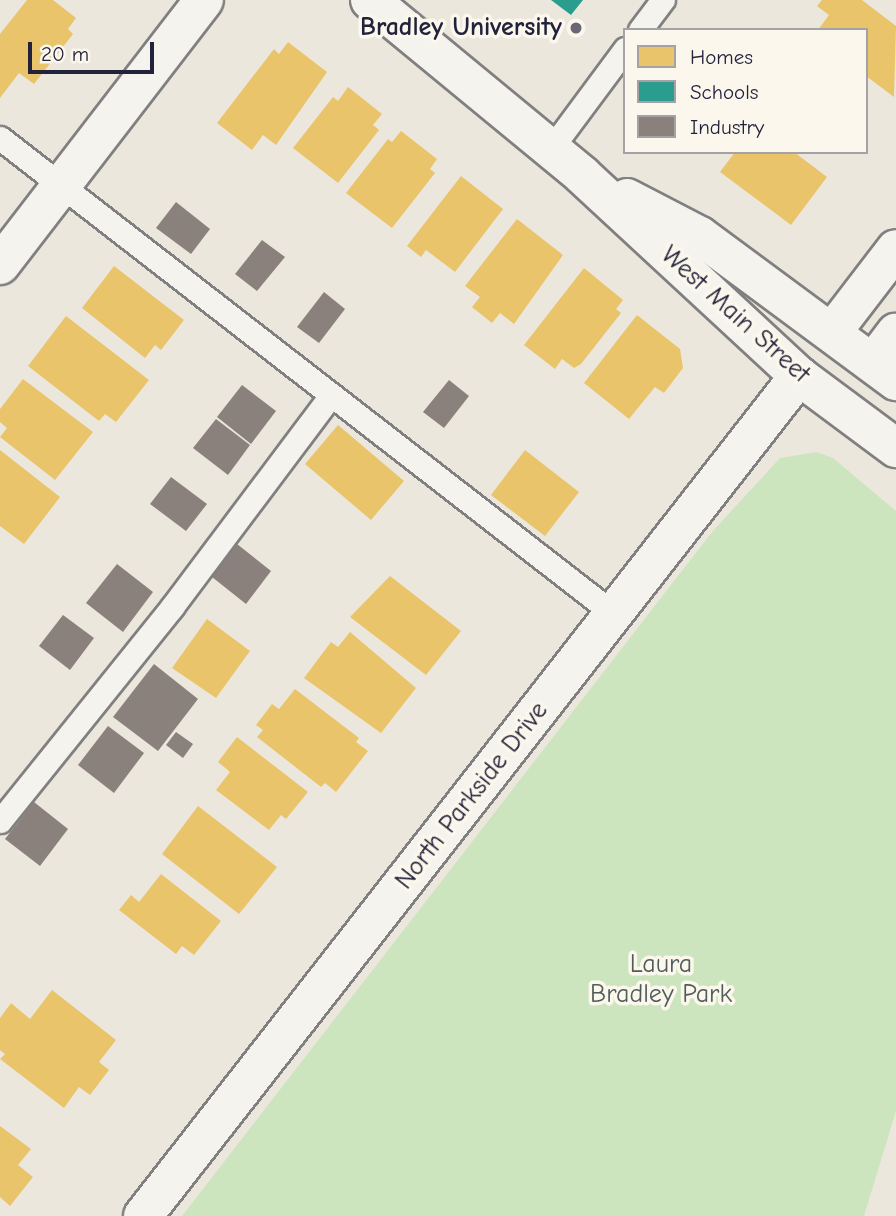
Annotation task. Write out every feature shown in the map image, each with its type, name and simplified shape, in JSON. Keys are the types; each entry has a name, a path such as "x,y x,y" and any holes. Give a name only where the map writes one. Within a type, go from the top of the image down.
{"street":[{"path":"0,265 204,0"},
{"name":"West Main Street","path":"370,0 582,175 799,376 896,448"},
{"name":"West Main Street","path":"582,175 701,236 885,372"},
{"path":"833,331 896,249"},
{"path":"885,372 896,333"},
{"name":"North Parkside Drive","path":"143,1216 799,376"}],"lane":[{"path":"642,28 663,0"},
{"path":"550,150 623,52"},
{"path":"0,138 614,614"},
{"path":"0,821 172,607 331,395"}],"green space":[{"name":"Laura Bradley Park","path":"817,452 833,458 896,511 896,1111 864,1216 182,1216 712,532 780,458"}],"building: Homes":[{"path":"27,0 53,0 76,18 68,29 73,34 34,84 19,73 0,98 0,34"},
{"path":"822,0 862,0 896,26 894,97 868,78 868,28 819,28 829,15 817,6"},
{"path":"288,42 327,72 276,145 263,135 252,150 217,123 274,49 279,54"},
{"path":"348,87 382,114 373,125 379,130 338,183 293,148 333,97 338,101"},
{"path":"401,131 437,159 430,169 435,173 392,228 346,193 388,139 392,142"},
{"path":"734,154 797,154 827,177 791,225 720,172"},
{"path":"461,176 503,209 455,272 426,250 421,257 407,246"},
{"path":"517,219 563,255 514,324 500,313 492,323 472,307 480,297 465,286"},
{"path":"114,266 184,320 161,350 155,345 145,358 82,308"},
{"path":"584,268 623,300 616,309 621,313 581,364 574,368 562,359 555,369 524,345"},
{"path":"637,315 680,349 683,368 664,393 655,387 629,419 584,383"},
{"path":"66,316 149,380 116,422 105,414 99,421 28,366"},
{"path":"23,379 93,432 55,480 0,437 7,428 0,422 0,409"},
{"path":"338,425 404,481 371,520 305,464"},
{"path":"0,450 60,497 24,544 0,526"},
{"path":"525,450 579,492 545,536 491,495"},
{"path":"390,576 461,631 426,675 350,617"},
{"path":"207,619 250,651 216,698 172,668"},
{"path":"350,632 416,688 381,733 304,678 331,642 338,647"},
{"path":"295,689 359,738 356,742 368,751 336,792 325,783 321,787 257,737 263,730 256,725 272,704 279,709"},
{"path":"237,737 308,792 286,819 281,815 269,830 216,790 230,772 218,762"},
{"path":"198,806 277,867 239,914 162,854"},
{"path":"161,874 221,921 194,955 182,946 176,954 119,910 131,895 139,902"},
{"path":"52,990 116,1040 99,1062 109,1070 90,1095 79,1087 64,1108 0,1059 5,1054 0,1050 0,1018 11,1003 30,1019"},
{"path":"0,1126 31,1149 18,1165 33,1177 10,1206 0,1197"}],"building: Schools":[{"path":"551,0 583,0 571,15"}],"building: Industry":[{"path":"176,202 210,229 191,254 156,228"},
{"path":"262,240 285,257 257,291 235,274"},
{"path":"324,292 345,309 319,343 297,327"},
{"path":"449,380 469,396 444,428 423,412"},
{"path":"242,385 276,411 251,444 217,417"},
{"path":"216,419 250,445 228,475 193,448"},
{"path":"171,477 207,504 186,531 150,504"},
{"path":"237,544 271,571 246,604 212,577"},
{"path":"117,564 153,592 123,632 86,603"},
{"path":"63,615 94,638 70,670 39,646"},
{"path":"154,664 198,699 158,751 113,717"},
{"path":"108,726 144,753 114,793 78,765"},
{"path":"176,732 193,744 183,758 166,745"},
{"path":"34,802 68,829 40,866 5,839"}],"place":[{"name":"Bradley University","path":"576,28"}]}
